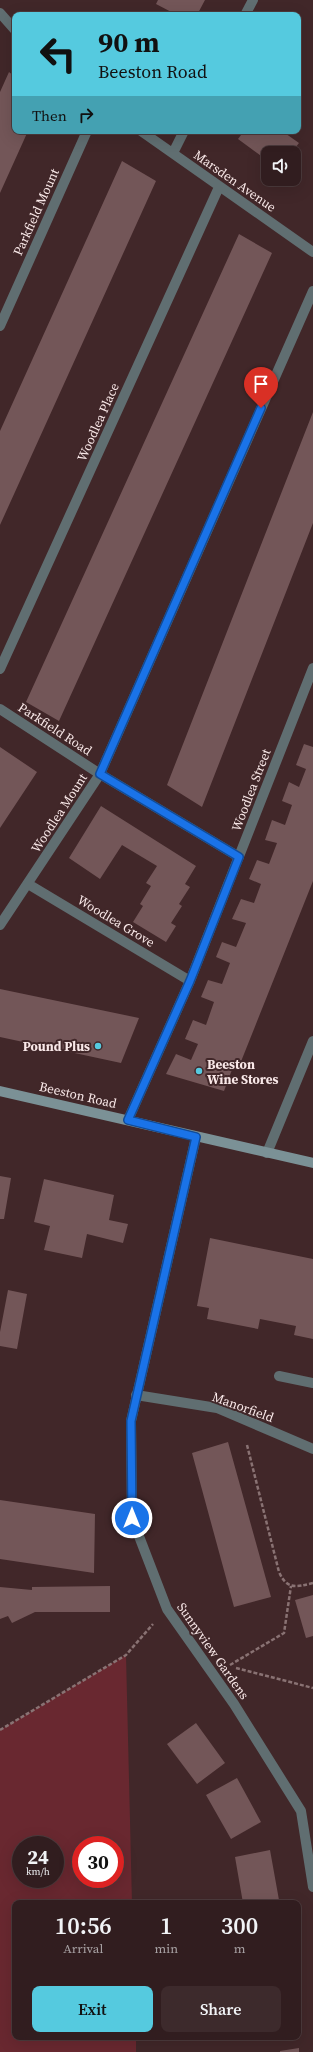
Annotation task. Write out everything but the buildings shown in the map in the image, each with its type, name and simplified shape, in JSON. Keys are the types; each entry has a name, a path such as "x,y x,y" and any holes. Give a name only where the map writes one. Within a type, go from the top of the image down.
{"street":[{"path":"247,12 253,0"},
{"path":"0,13 12,27"},
{"name":"Parkfield Mount","path":"0,326 85,134"},
{"name":"Marsden Avenue","path":"145,134 313,252"},
{"path":"173,153 182,134"},
{"name":"Woodlea Place","path":"0,669 219,187"},
{"name":"Woodlea Mount","path":"0,925 100,774 313,292"},
{"name":"Woodlea Street","path":"128,1120 190,981 313,668"},
{"name":"Parkfield Road","path":"0,709 100,774 239,857"},
{"name":"Woodlea Grove","path":"28,884 190,981"},
{"path":"268,1153 313,1041"},
{"name":"Beeston Road","path":"0,1090 196,1137 313,1163"},
{"name":"Sunnyview Gardens","path":"196,1137 131,1421 132,1518 167,1609 234,1704 301,1811 313,1887"},
{"path":"279,1376 313,1383"},
{"name":"Manorfield","path":"136,1395 217,1408 313,1449"}],"path":[{"path":"240,1417 279,1572 283,1581 291,1586 300,1586 313,1582"},
{"path":"291,1586 284,1633 228,1666 313,1688"},
{"path":"0,1730 126,1655 167,1609"}],"shaded area":[{"path":"126,1655 132,1900 12,1900 12,2040 136,2040 136,2052 0,2052 0,1730"}],"place":[{"name":"Pound Plus","path":"98,1046"},
{"name":"Beeston Wine Stores","path":"199,1071"}],"route":[{"path":"132,1518 131,1421 196,1137 128,1120 190,981 239,857 100,774 261,408"}]}
